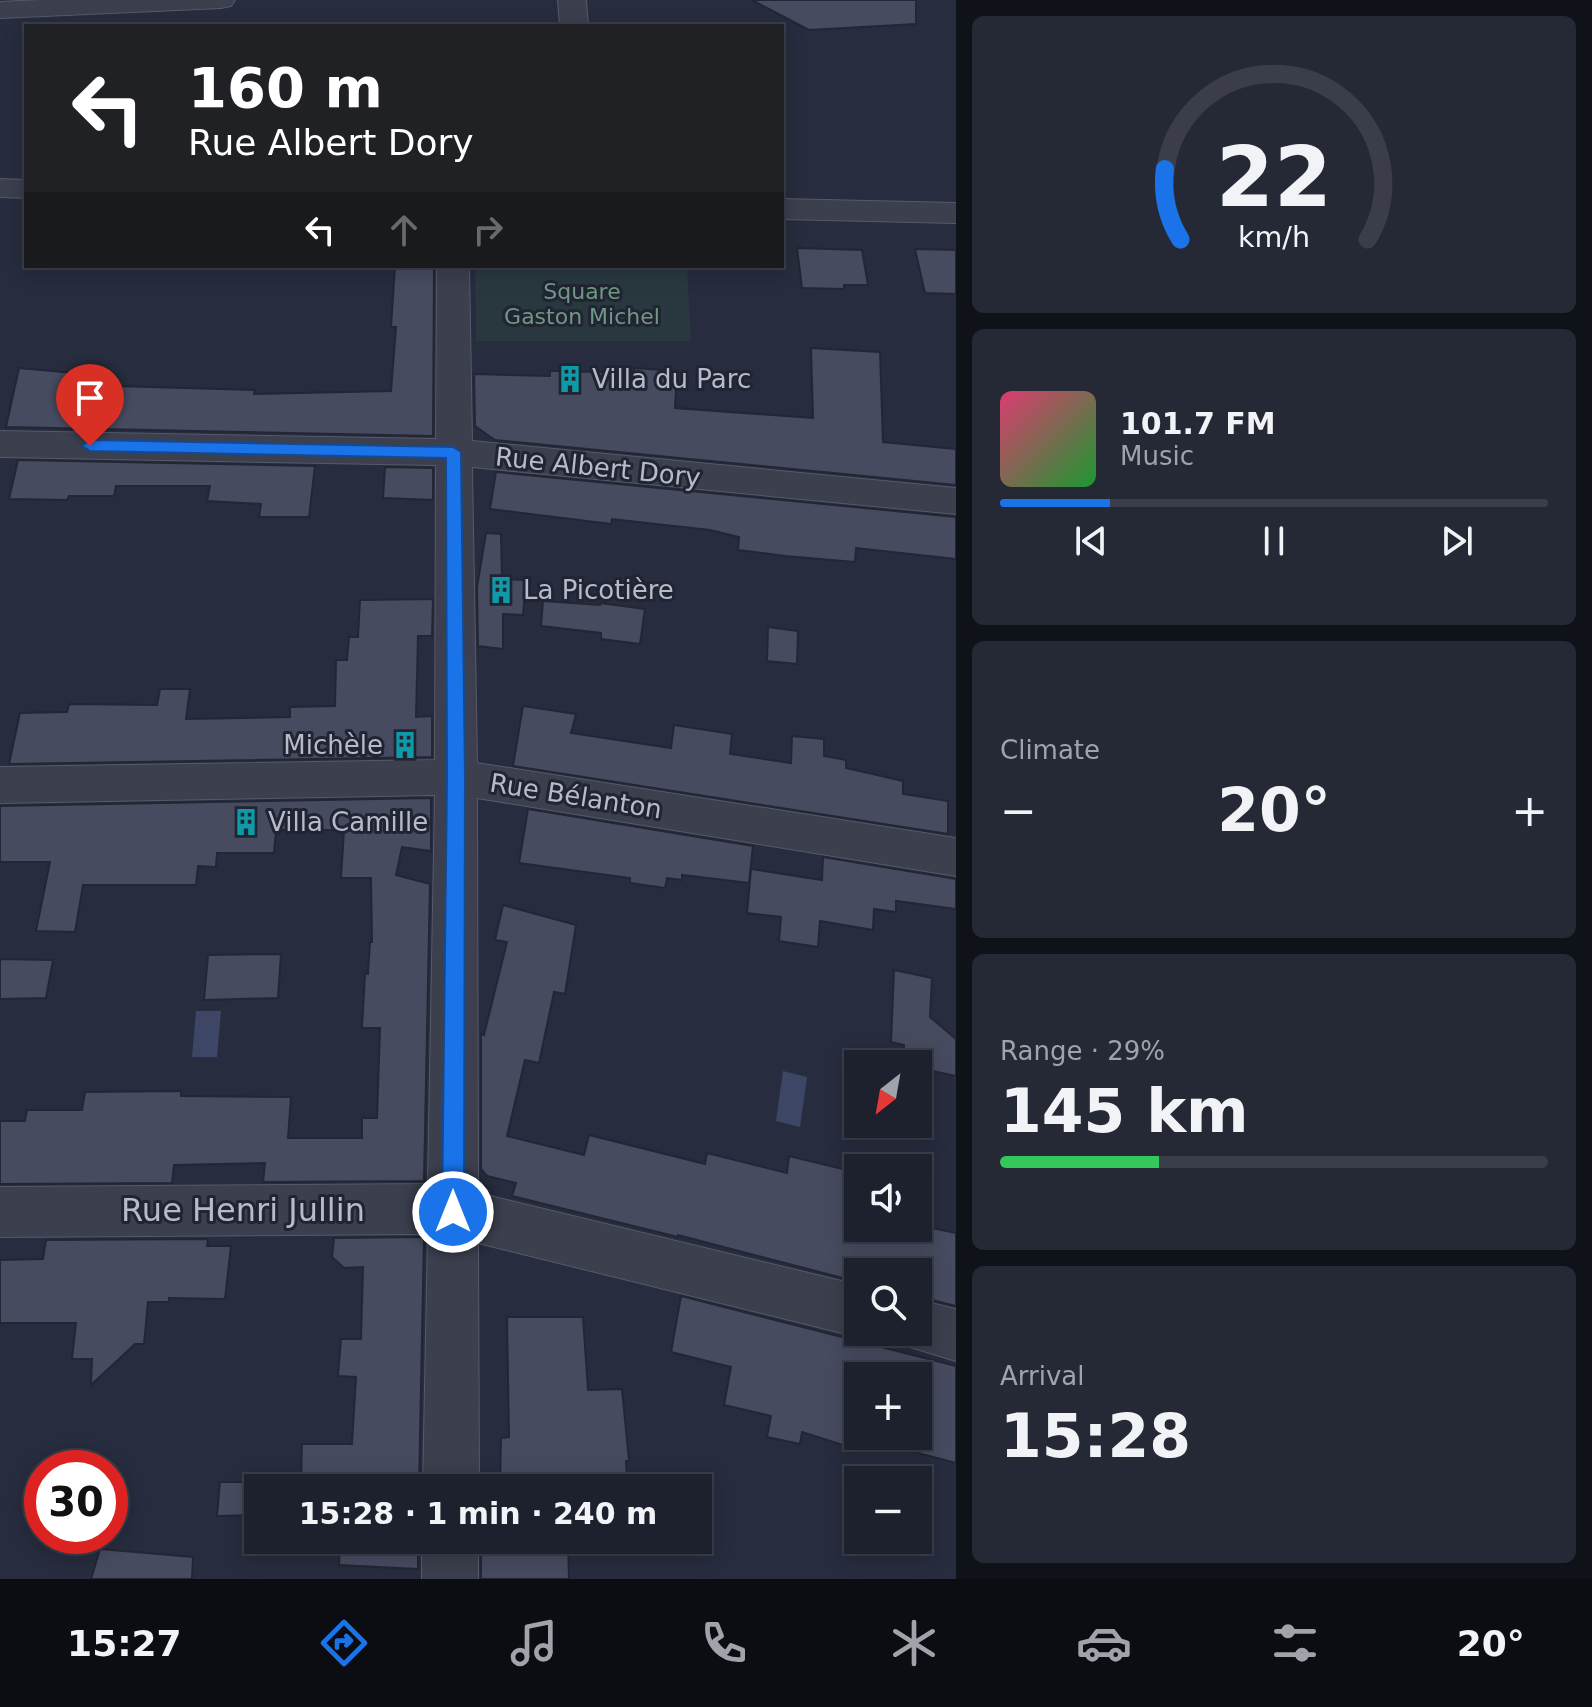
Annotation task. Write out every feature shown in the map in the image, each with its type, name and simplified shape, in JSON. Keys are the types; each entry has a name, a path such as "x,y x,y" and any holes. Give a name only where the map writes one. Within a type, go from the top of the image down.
{"street":[{"path":"0,10 221,0"},
{"path":"572,0 574,24"},
{"path":"0,188 24,189"},
{"path":"784,209 956,213"},
{"path":"451,1474 456,777 453,268"},
{"name":"Rue Albert Dory","path":"0,444 453,452 956,501"},
{"name":"Rue Bélanton","path":"0,785 456,777 956,857"},
{"name":"Rue Henri Jullin","path":"0,1212 426,1209 453,1212 844,1308"},
{"path":"932,1329 956,1335"},
{"path":"450,1554 450,1579"}],"green space":[{"name":"Square Gaston Michel","path":"475,268 687,268 691,341 476,341"}],"water":[{"path":"196,1011 221,1011 217,1057 192,1057"},
{"path":"783,1071 807,1077 800,1127 776,1121"}],"building":[{"path":"752,0 916,0 916,24 809,30"},
{"path":"797,248 862,250 868,285 844,285 844,289 802,288"},
{"path":"915,249 956,250 956,294 925,293"},
{"path":"395,268 434,268 433,436 6,427 19,368 117,377 115,386 255,390 254,394 391,391 396,327 391,327"},
{"path":"811,348 880,352 883,442 956,449 956,485 495,440 475,426 474,374 550,376 550,371 634,373 634,368 677,371 675,408 813,418"},
{"path":"18,460 315,466 309,517 259,517 261,504 207,501 210,486 116,486 114,496 69,496 67,500 9,499"},
{"path":"385,467 433,468 433,500 383,498"},
{"path":"496,472 956,517 956,559 856,548 855,562 785,556 738,550 739,537 710,530 612,519 611,524 490,509"},
{"path":"486,533 501,534 502,579 526,580 523,615 503,614 503,649 478,646 477,587"},
{"path":"433,599 432,636 418,636 416,717 432,716 432,757 9,764 20,713 67,712 69,704 157,705 160,689 190,689 186,719 290,717 290,707 335,706 336,660 347,660 349,637 358,637 360,600"},
{"path":"543,601 600,603 645,609 640,644 601,639 601,633 541,626"},
{"path":"768,627 798,631 797,664 767,661"},
{"path":"523,706 576,714 571,733 671,748 674,725 732,734 730,754 791,763 792,736 824,739 824,756 846,760 846,768 903,781 903,794 948,801 948,834 513,766"},
{"path":"431,798 431,851 402,847 396,875 430,884 424,1181 263,1182 265,1163 174,1165 172,1183 0,1184 0,1121 25,1121 27,1110 82,1110 85,1092 181,1091 181,1096 291,1097 288,1138 362,1138 362,1118 377,1118 380,1028 362,1028 365,973 368,974 372,942 371,878 341,878 344,830 276,830 274,853 217,853 216,867 198,866 196,885 83,885 75,932 36,931 50,862 0,862 0,806"},
{"path":"528,809 753,846 749,883 682,875 682,880 667,878 665,888 630,883 630,878 519,863"},
{"path":"823,857 956,879 956,909 896,901 896,912 874,909 873,930 820,921 818,947 779,941 781,917 747,913 751,869 822,880"},
{"path":"503,905 576,925 565,994 554,992 539,1063 525,1060 507,1136 584,1155 589,1135 705,1164 707,1153 787,1173 789,1156 844,1169 844,1242 932,1242 932,1228 956,1233 956,1306 932,1300 932,1258 844,1258 844,1278 512,1196 516,1183 487,1176 481,1169 481,1034 484,1035 507,942 495,940"},
{"path":"281,954 278,998 204,1000 208,955"},
{"path":"0,959 53,960 46,998 0,999"},
{"path":"894,970 932,978 930,1017 956,1039 956,1076 932,1071 932,1050 904,1050 904,1045 891,1042"},
{"path":"424,1237 419,1474 301,1474 302,1444 352,1444 356,1377 338,1376 341,1339 361,1339 363,1267 344,1268 332,1257 334,1238"},
{"path":"208,1239 207,1246 231,1246 225,1299 169,1298 169,1302 148,1302 144,1344 135,1344 91,1385 92,1359 72,1359 76,1323 0,1323 0,1260 43,1259 46,1240"},
{"path":"681,1296 844,1337 844,1346 877,1346 956,1366 956,1463 918,1453 918,1450 932,1450 932,1362 844,1362 844,1445 802,1432 800,1444 767,1437 771,1416 724,1405 731,1367 671,1352"},
{"path":"507,1317 583,1317 588,1390 622,1389 629,1461 626,1461 627,1474 500,1474 501,1438 509,1437"},
{"path":"220,1482 244,1482 244,1515 217,1516"},
{"path":"128,1551 193,1557 192,1579 91,1579 98,1554 128,1554"},
{"path":"339,1554 418,1554 418,1569 339,1565"},
{"path":"481,1554 568,1554 569,1579 481,1579"}],"place":[{"name":"Villa du Parc","path":"570,379"},
{"name":"La Picotière","path":"501,590"},
{"name":"Michèle","path":"405,745"},
{"name":"Villa Camille","path":"246,822"}],"route":[{"path":"90,446 453,452 456,777 453,1212"}]}
